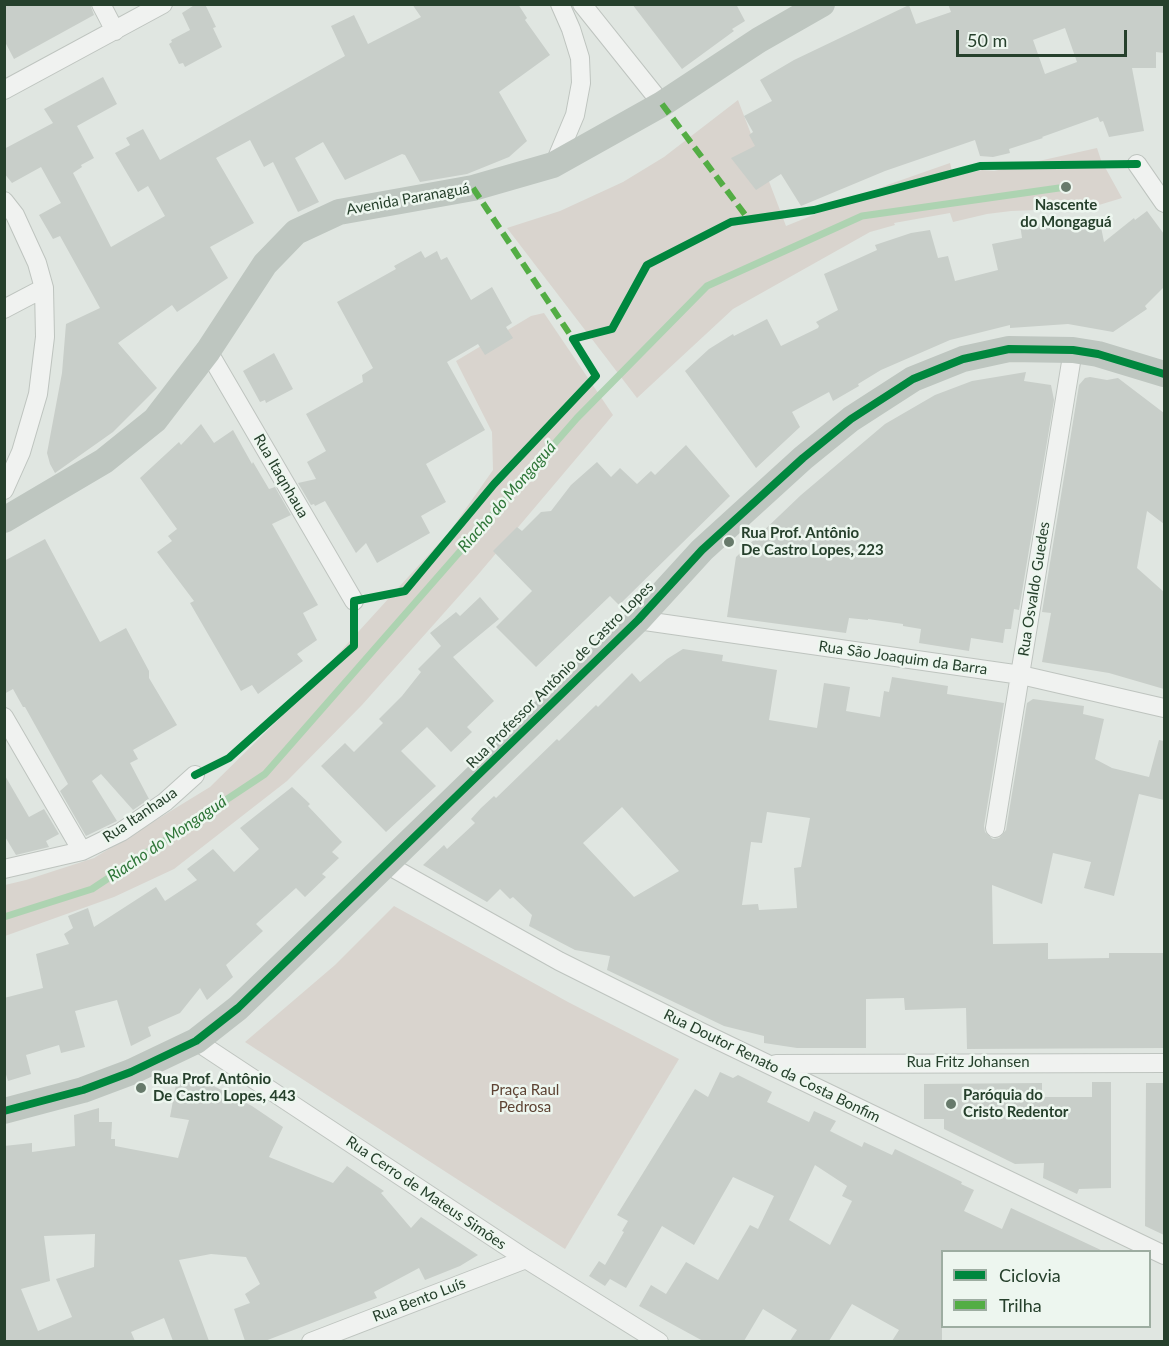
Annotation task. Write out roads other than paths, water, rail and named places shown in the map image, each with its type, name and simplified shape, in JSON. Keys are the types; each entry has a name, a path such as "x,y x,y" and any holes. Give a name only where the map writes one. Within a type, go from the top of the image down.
{"main road":[{"name":"Avenida Paranaguá","path":"4,520 104,461 155,420 208,351 265,264 296,232 339,212 473,189 554,165 662,104 759,40 822,4"},
{"name":"Rua Professor Antônio de Castro Lopes","path":"4,1111 83,1090 131,1072 196,1041 238,1008 638,620 702,550 803,458 851,419 913,379 963,358 1009,349 1073,350 1098,354 1164,374"}],"street":[{"path":"101,4 115,31"},
{"path":"4,90 163,4"},
{"path":"554,165 575,115 581,83 580,58 560,4"},
{"path":"582,4 662,104"},
{"path":"1137,164 1164,203"},
{"path":"4,201 15,215 37,263 44,288 45,337 38,394 21,452 4,490"},
{"path":"4,309 44,288"},
{"name":"Rua Osvaldo Guedes","path":"995,828 1073,350"},
{"name":"Rua Itaqnhaua","path":"208,351 354,601"},
{"name":"Rua São Joaquim da Barra","path":"638,620 1021,675 1164,708"},
{"path":"4,717 82,851"},
{"name":"Rua Itanhaua","path":"4,869 82,851 121,832 165,802 195,775"},
{"name":"Rua Doutor Renato da Costa Bonfim","path":"386,864 559,961 1164,1256"},
{"name":"Rua Cerro de Mateus Simões","path":"196,1041 526,1259 659,1341"},
{"name":"Rua Fritz Johansen","path":"771,1064 1164,1063"},
{"name":"Rua Bento Luís","path":"311,1341 526,1259"}],"waterway":[{"name":"Riacho do Mongaguá","path":"4,917 92,889 265,774 577,418 707,286 862,216 1066,187"}],"place":[{"name":"Nascente do Mongaguá","path":"1066,187"},
{"name":"Rua Prof. Antônio De Castro Lopes, 223","path":"729,542"},
{"name":"Rua Prof. Antônio De Castro Lopes, 443","path":"141,1088"},
{"name":"Paróquia do Cristo Redentor","path":"951,1104"}],"park label":[{"name":"Praça Raul Pedrosa","path":"525,1098"}]}
